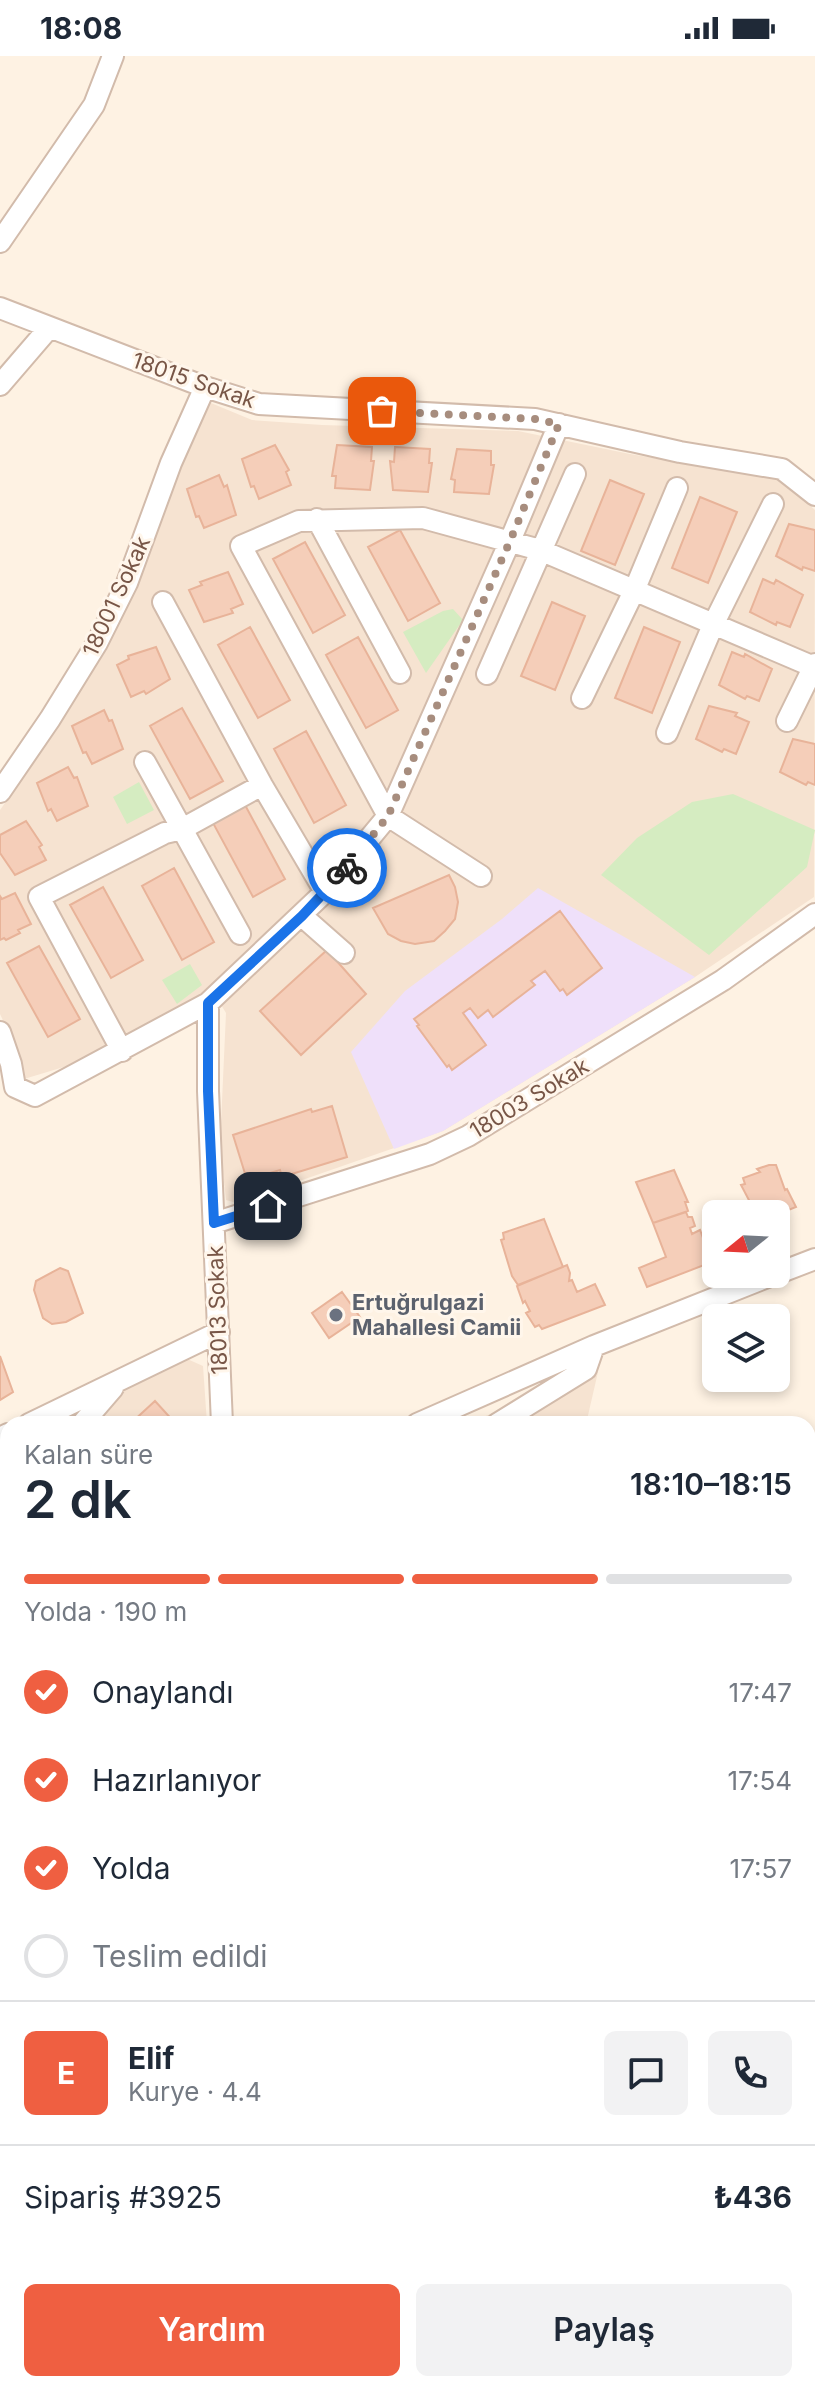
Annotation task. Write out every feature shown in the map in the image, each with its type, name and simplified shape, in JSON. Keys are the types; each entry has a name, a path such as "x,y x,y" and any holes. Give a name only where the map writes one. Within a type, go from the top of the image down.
{"street":[{"path":"0,242 94,105 113,56"},
{"name":"18015 Sokak","path":"0,308 205,387 259,404 535,419 680,452 782,469 815,495"},
{"path":"0,385 49,328"},
{"name":"18001 Sokak","path":"0,792 97,643 127,583 171,463 205,387"},
{"path":"0,1032 15,1087 35,1096 208,1003 325,892 388,816 559,424"},
{"path":"487,674 575,474"},
{"path":"582,698 634,591 677,488"},
{"path":"667,733 713,625 773,504"},
{"path":"481,876 388,816 241,546 299,521 423,518 540,550 814,665 787,721"},
{"path":"317,519 400,673"},
{"path":"163,602 262,785 325,892"},
{"path":"145,762 240,934"},
{"path":"122,1051 39,897 165,833 182,829 262,785"},
{"name":"18003 Sokak","path":"214,1223 430,1154 468,1136 723,980 815,914"},
{"path":"302,916 344,953"},
{"name":"18013 Sokak","path":"208,1003 208,1091 222,1416"},
{"path":"790,1269 815,1259"},
{"path":"435,1416 594,1346 741,1288"},
{"path":"46,1416 219,1332"},
{"path":"510,1416 586,1369 594,1346"},
{"path":"89,1416 119,1381"}],"shaded area":[{"path":"211,403 252,420 518,431 781,480 815,510 814,897 695,977 443,1131 233,1202 226,1200 220,1146 226,1013 212,990 77,1063 24,1079 15,1046 0,1014 0,810 56,731 115,632 181,461"},
{"path":"538,888 695,977 443,1131 394,1149 351,1052 405,991 502,919"},
{"path":"185,1358 203,1366 206,1416 67,1416"},
{"path":"598,1372 588,1416 485,1416"}],"green space":[{"path":"453,609 463,620 426,673 403,632"},
{"path":"139,782 154,810 127,824 113,797"},
{"path":"733,794 815,830 807,867 709,955 601,875 637,838 692,802"},
{"path":"190,964 202,985 177,1004 162,980"}],"building":[{"path":"275,445 289,470 286,472 291,485 259,499 254,486 251,487 242,459"},
{"path":"337,445 372,447 371,461 374,461 370,490 335,488 336,476 332,476"},
{"path":"395,447 430,449 429,463 432,463 428,492 393,490 390,461 394,462"},
{"path":"457,449 491,451 491,465 494,465 489,494 454,492 455,480 451,479"},
{"path":"219,475 224,487 227,485 236,515 204,528 199,516 196,517 187,489"},
{"path":"610,480 644,494 615,565 581,551"},
{"path":"700,497 737,512 708,583 672,568"},
{"path":"789,524 815,530 815,571 803,567 802,570 776,556"},
{"path":"400,530 440,603 408,621 368,547"},
{"path":"305,542 345,615 313,633 273,559"},
{"path":"228,572 243,604 231,609 233,613 204,622 189,590 202,585 200,582"},
{"path":"763,579 774,584 776,580 803,595 790,627 777,622 776,625 750,612"},
{"path":"552,602 585,616 555,690 521,676"},
{"path":"250,627 290,700 258,718 218,645"},
{"path":"644,627 680,642 652,713 615,698"},
{"path":"358,637 398,710 366,728 326,655"},
{"path":"156,647 170,679 146,694 144,691 131,697 117,665 129,659 128,656"},
{"path":"732,652 744,657 745,654 772,669 759,701 747,696 745,699 719,685"},
{"path":"709,706 737,713 735,716 749,722 736,754 724,749 722,752 696,739"},
{"path":"182,708 223,781 190,799 150,726"},
{"path":"104,710 109,721 112,720 123,749 92,764 86,752 83,753 72,726"},
{"path":"306,731 346,805 314,823 274,749"},
{"path":"793,739 815,744 815,785 808,782 806,785 780,772"},
{"path":"68,767 74,778 77,777 88,806 57,821 51,809 48,811 37,783"},
{"path":"245,805 285,879 253,897 213,823"},
{"path":"26,821 42,845 39,847 46,860 15,875 0,853 0,835"},
{"path":"174,868 214,942 182,960 142,886"},
{"path":"449,875 458,902 455,919 445,931 434,941 415,944 388,934 373,908"},
{"path":"103,887 143,960 111,978 70,905"},
{"path":"15,893 31,924 18,930 20,933 0,940 0,896 2,899"},
{"path":"560,911 602,968 567,995 563,989 560,991 545,971 531,981 535,985 493,1017 488,1010 478,1018 470,1008 463,1013 486,1045 452,1070 449,1065 447,1067 414,1019"},
{"path":"39,946 80,1019 48,1037 7,963"},
{"path":"327,950 366,994 301,1055 260,1011"},
{"path":"332,1106 347,1157 282,1177 280,1170 247,1180 233,1135 311,1109 312,1112"},
{"path":"776,1165 785,1190 796,1207 790,1209 790,1200 749,1200 741,1185 745,1184 743,1178 760,1172 757,1169"},
{"path":"674,1170 688,1202 685,1202 688,1211 653,1223 636,1182"},
{"path":"686,1212 688,1217 692,1217 695,1226 690,1228 692,1234 700,1230 702,1235 702,1266 647,1287 639,1268 666,1257 653,1223"},
{"path":"544,1219 563,1267 518,1285 512,1276 501,1240 504,1239 503,1233"},
{"path":"567,1265 569,1281 572,1280 577,1292 595,1284 605,1305 542,1329 539,1325 535,1327 526,1313 530,1311 525,1301 523,1303 517,1286"},
{"path":"60,1268 68,1271 83,1313 66,1322 52,1324 43,1318 34,1290 36,1281"},
{"name":"Ertuğrulgazi Mahallesi Camii","path":"342,1292 360,1317 329,1338 312,1313"},
{"path":"0,1356 13,1392 0,1400"},
{"path":"155,1401 169,1416 139,1416"}],"way so far":[{"path":"347,868 388,816 559,424 535,419 382,411"}],"place":[{"name":"Ertuğrulgazi Mahallesi Camii","path":"336,1315"}],"route":[{"path":"268,1206 214,1223 208,1003 302,916 347,868"}]}
